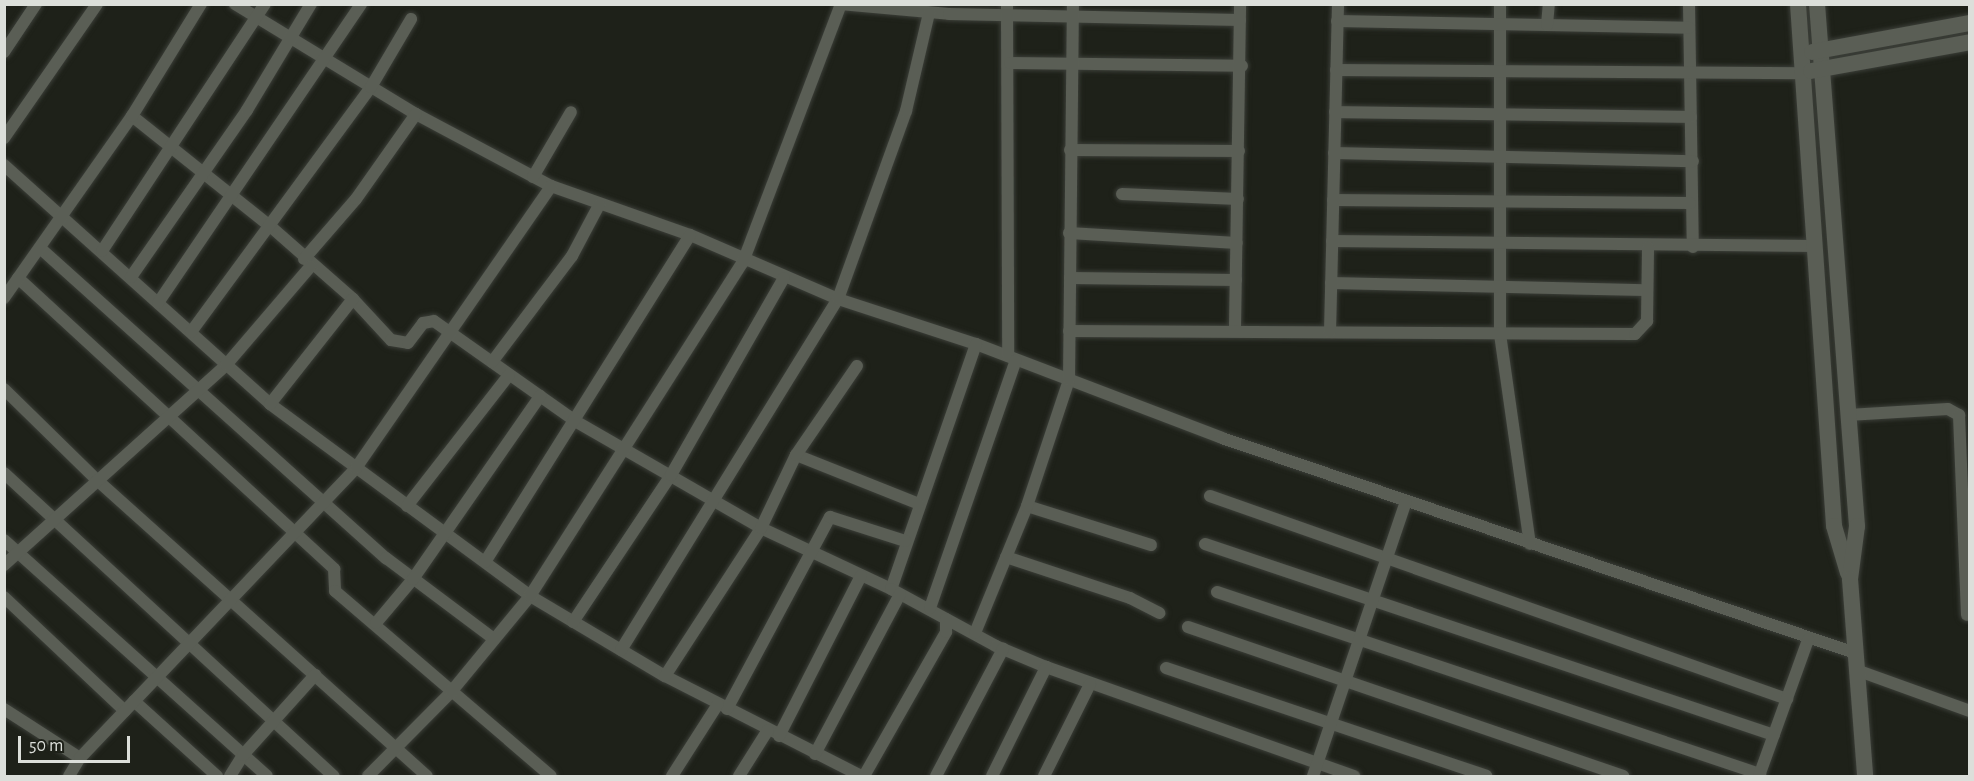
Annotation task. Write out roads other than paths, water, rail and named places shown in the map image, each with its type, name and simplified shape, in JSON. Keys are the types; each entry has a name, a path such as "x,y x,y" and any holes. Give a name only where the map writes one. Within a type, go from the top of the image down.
{"street":[{"path":"4,52 36,4"},
{"path":"4,138 97,4"},
{"path":"4,298 132,116 201,4"},
{"path":"236,4 416,114 551,186 690,236 743,261 838,299 976,344 1406,502 1808,640 1970,711"},
{"path":"102,251 265,4"},
{"path":"131,277 203,175 311,4"},
{"path":"158,303 361,4"},
{"path":"1235,328 1242,66 1240,4"},
{"path":"1330,332 1338,4"},
{"path":"1500,4 1500,334 1530,544"},
{"path":"1547,25 1549,4"},
{"path":"1689,4 1692,161 1690,203 1693,248"},
{"path":"1798,4 1834,526 1850,579"},
{"path":"1817,4 1857,526 1850,579 1864,775"},
{"path":"368,777 451,692 530,596 743,261 840,5 929,13 949,9 1073,9 1240,20"},
{"path":"975,633 1027,506 1069,380 1073,9"},
{"path":"930,608 1012,358 1011,63 1007,10"},
{"path":"621,650 712,499 838,299 904,118 929,13"},
{"path":"191,332 371,87 411,20"},
{"path":"1337,21 1689,28"},
{"path":"1802,54 1970,23"},
{"path":"1336,70 1500,73 1803,73 1970,42"},
{"path":"1011,63 1242,66"},
{"path":"534,177 571,112"},
{"path":"1335,112 1691,117"},
{"path":"4,565 97,480 171,419 199,388 226,365 356,199 416,114"},
{"path":"132,116 169,150 270,226 352,299 391,340 400,344 408,343 427,320 451,334 575,421 761,528 896,591 1003,649 1090,684 1354,777"},
{"path":"1070,150 1239,151"},
{"path":"1334,153 1692,161"},
{"path":"4,165 270,404 530,596 665,676 815,754 863,777 946,632 946,619"},
{"path":"69,777 80,758 356,468 451,334 551,186"},
{"path":"1122,194 1238,199"},
{"path":"1333,200 1690,203"},
{"path":"492,362 572,256 599,205"},
{"path":"1070,233 1236,243"},
{"path":"485,562 690,236"},
{"path":"1332,241 1500,242 1648,248 1815,246"},
{"path":"40,248 413,579 494,639"},
{"path":"1069,331 1235,328 1330,332 1635,334 1647,321 1645,290 1648,248"},
{"path":"18,278 334,569 335,591 376,623 451,692 551,777"},
{"path":"573,622 671,475 784,278"},
{"path":"1070,278 1236,280"},
{"path":"1331,283 1645,290"},
{"path":"270,404 352,299"},
{"path":"815,754 896,591 905,541 976,344"},
{"path":"665,676 761,528 796,455 857,366"},
{"path":"407,506 509,375"},
{"path":"4,389 97,480 231,598 427,777"},
{"path":"376,623 413,579 540,396"},
{"path":"1848,415 1948,409 1959,415 1967,615"},
{"path":"796,455 919,504"},
{"path":"4,473 334,777"},
{"path":"1210,496 1787,699"},
{"path":"1313,777 1406,502"},
{"path":"1027,506 1151,545"},
{"path":"672,777 722,706 813,552 830,517 905,541"},
{"path":"4,540 156,680 267,777"},
{"path":"1205,544 1774,735"},
{"path":"1006,557 1130,598 1159,613"},
{"path":"739,777 773,733 861,576"},
{"path":"1217,592 1760,775 1808,640"},
{"path":"4,597 125,711"},
{"path":"1188,627 1346,679 1623,777"},
{"path":"936,777 1003,649"},
{"path":"992,777 1046,667"},
{"path":"1166,668 1331,722 1486,777"},
{"path":"230,777 243,755 315,675"},
{"path":"1044,777 1090,684"},
{"path":"134,701 217,777"},
{"path":"4,709 80,758"}]}
